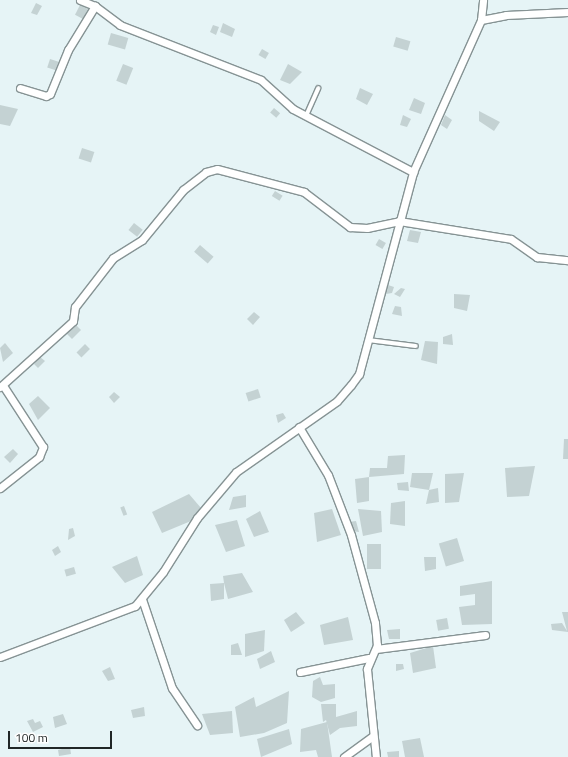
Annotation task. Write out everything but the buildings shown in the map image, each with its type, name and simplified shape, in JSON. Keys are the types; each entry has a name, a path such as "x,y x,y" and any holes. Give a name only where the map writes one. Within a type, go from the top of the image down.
{"street":[{"path":"80,0 95,6 120,26 261,80 306,116 413,172"},
{"path":"0,657 127,612 142,600 196,518 226,482 336,401 351,385 359,374 413,172 481,20 483,0"},
{"path":"20,88 46,96 50,94 68,50 95,6"},
{"path":"481,20 506,15 568,12"},
{"path":"0,488 39,457 42,447 2,387 73,321 75,307 113,258 142,240 183,190 206,172 217,169 260,178 304,192 350,227 367,228 399,221 511,239 538,257 568,260"},
{"path":"299,427 328,475 351,536 376,623 376,648 369,658 367,679 376,757"},
{"path":"142,600 172,688 197,725"},
{"path":"376,648 485,636"},
{"path":"300,672 369,658"},
{"path":"344,757 374,736"}],"lane":[{"path":"306,116 318,89"},
{"path":"367,340 416,346"}]}
